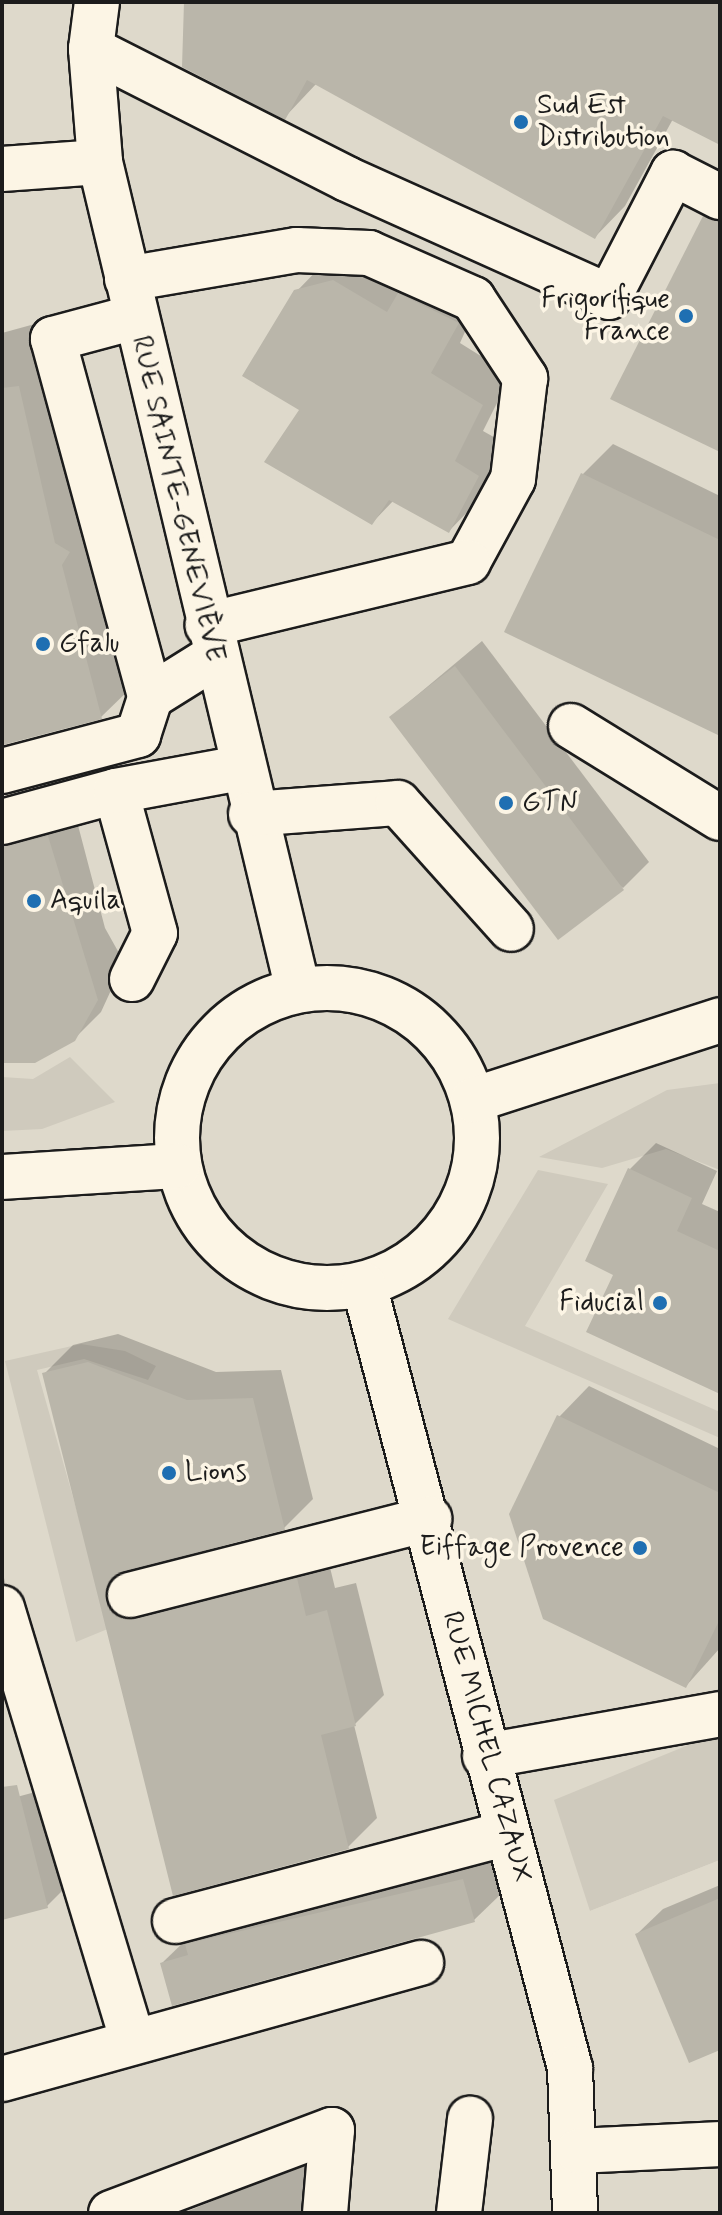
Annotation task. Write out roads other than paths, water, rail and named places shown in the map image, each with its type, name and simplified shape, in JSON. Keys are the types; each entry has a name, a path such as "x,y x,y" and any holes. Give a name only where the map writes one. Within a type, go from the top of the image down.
{"street":[{"name":"RUE SAINTE-GENEVIÈVE","path":"97,2 91,49 100,162 240,768 298,990"},
{"path":"91,49 347,179 609,297 673,173 720,197"},
{"path":"2,169 100,162"},
{"path":"2,771 138,735 150,697 210,641 468,562 513,479 525,378 473,299 369,253 297,250 131,298 53,339 150,697"},
{"path":"571,726 720,818"},
{"path":"2,822 116,791 240,768"},
{"path":"116,791 155,933 132,979"},
{"path":"251,814 398,803 511,929"},
{"path":"343,988 412,1015 455,1058 473,1100 477,1147 470,1178 443,1235 408,1266 364,1285 315,1289 267,1277 225,1251 195,1212 178,1166 177,1119 191,1074 217,1035 254,1006 298,990 343,988"},
{"path":"473,1100 720,1020"},
{"path":"2,1177 178,1166"},
{"name":"RUE MICHEL CAZAUX","path":"364,1285 429,1519 485,1756 570,2068 578,2151 575,2213"},
{"path":"130,1595 429,1519"},
{"path":"2,1608 21,1749 133,2042"},
{"path":"485,1756 720,1714"},
{"path":"175,1921 508,1833"},
{"path":"2,2079 421,1963"},
{"path":"459,2213 470,2119"},
{"path":"111,2213 332,2130 325,2213"},
{"path":"578,2151 720,2144"}],"place":[{"name":"Sud Est Distribution","path":"521,122"},
{"name":"Frigorifique France","path":"686,316"},
{"name":"Gfalu","path":"43,644"},
{"name":"GTN","path":"506,803"},
{"name":"Aquila","path":"34,901"},
{"name":"Fiducial","path":"660,1303"},
{"name":"Lions","path":"169,1473"},
{"name":"Eiffage Provence","path":"640,1548"}]}
